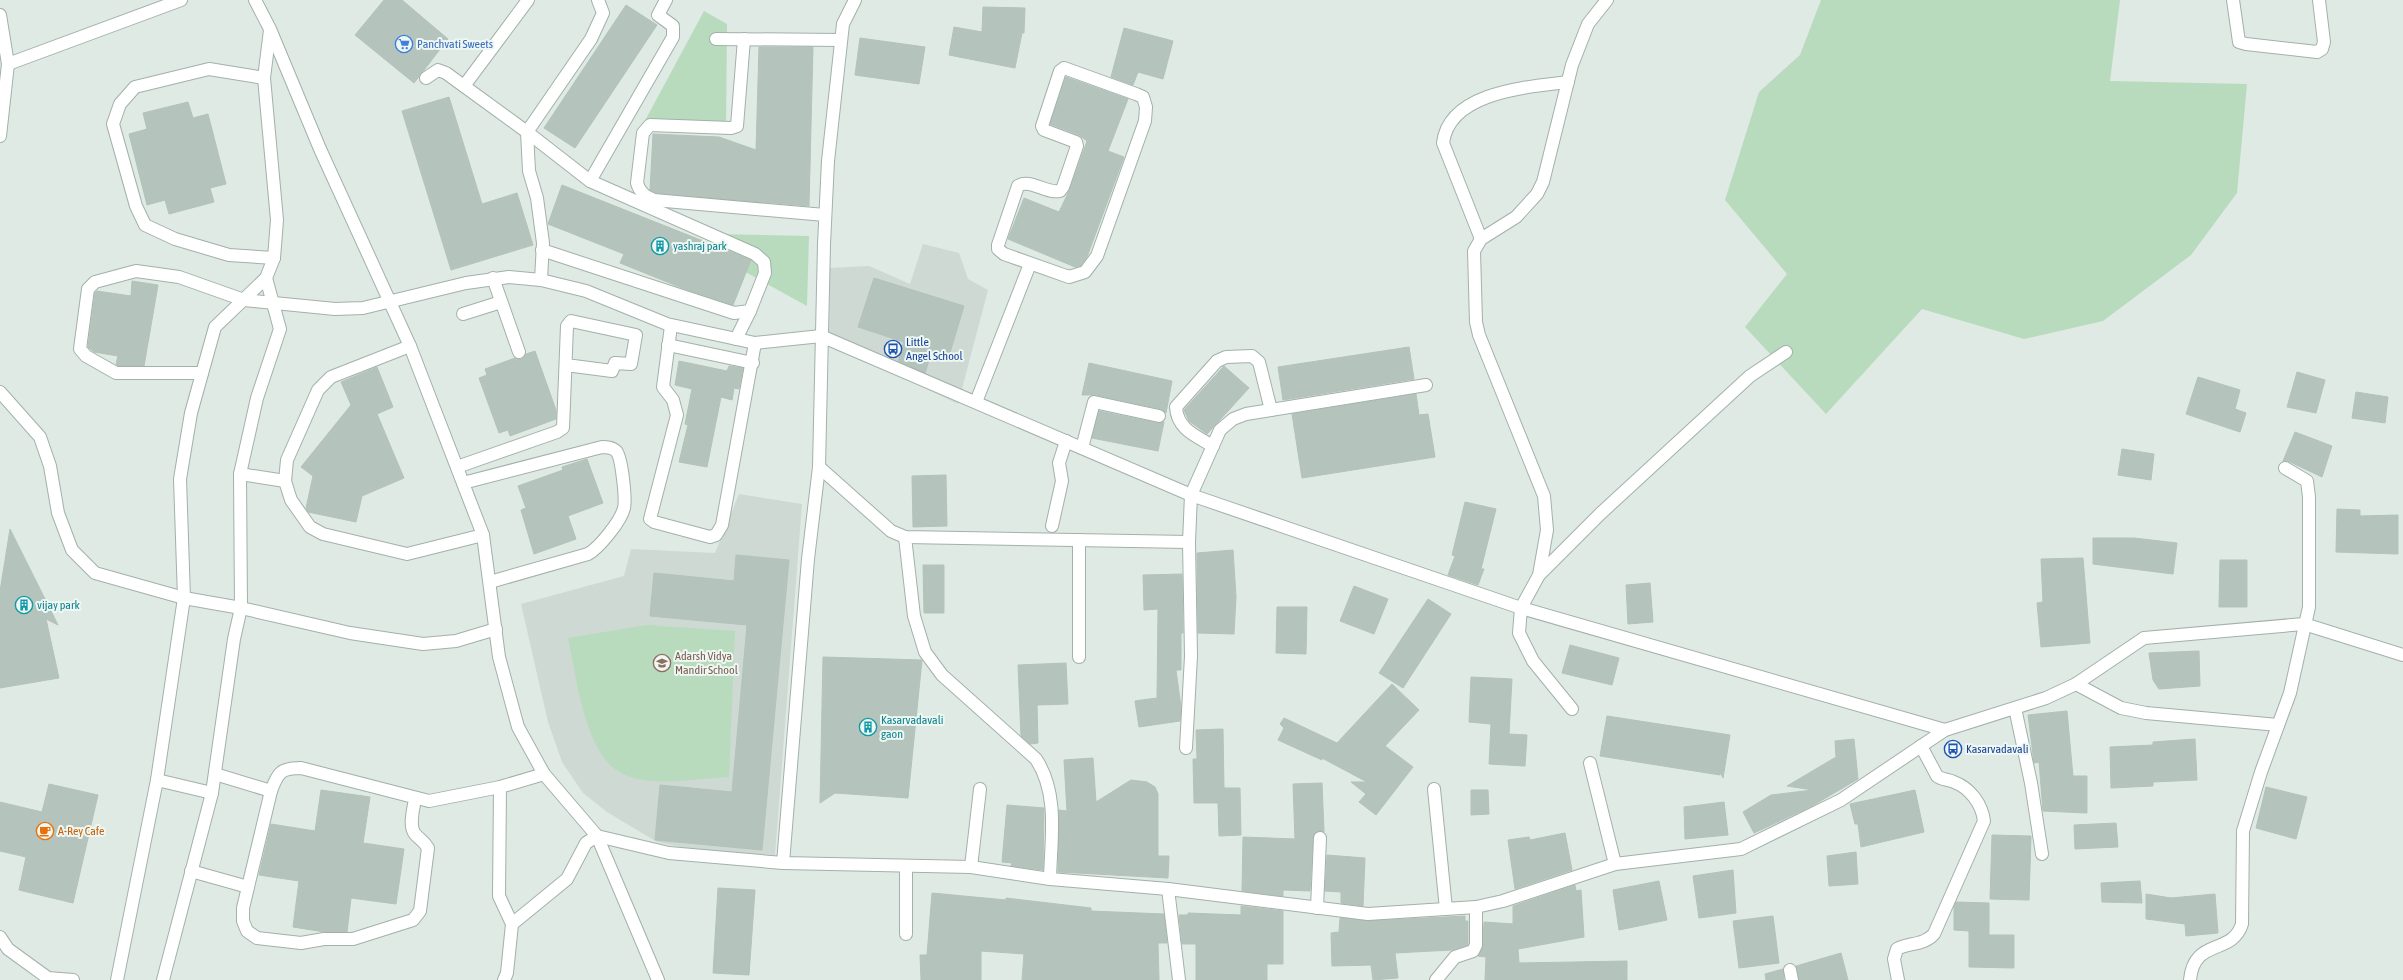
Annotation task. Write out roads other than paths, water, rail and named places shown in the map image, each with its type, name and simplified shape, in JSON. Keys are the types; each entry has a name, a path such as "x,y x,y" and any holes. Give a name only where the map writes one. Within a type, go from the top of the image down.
{"street":[{"path":"8,64 181,0"},
{"path":"255,0 270,29 320,149 410,346 483,535 499,657 518,727 544,774 597,836 658,980"},
{"path":"464,86 528,0"},
{"path":"541,280 542,250 537,198 529,171 527,132 591,39 603,12 598,0"},
{"path":"590,181 673,37 673,26 658,15 666,0"},
{"path":"783,863 808,559 819,467 821,336 828,160 843,24 854,0"},
{"path":"1539,575 1547,530 1544,496 1479,335 1476,322 1474,251 1481,239 1516,217 1537,194 1543,182 1572,65 1588,24 1607,0"},
{"path":"2233,0 2239,42 2317,52 2322,49 2324,42 2318,0"},
{"path":"0,15 2,44 8,64 2,103 0,136"},
{"path":"117,980 156,780 184,598 180,479 192,413 216,327 266,278 274,258 277,220 264,78 270,29"},
{"path":"716,39 841,40"},
{"path":"744,39 737,126 731,128 650,125 644,133 637,183 639,191 645,197 654,200 825,215"},
{"path":"1068,68 1143,97 1146,106 1145,121 1097,256 1085,272 1077,276 1068,277 1030,264 1004,254 998,249 998,245 1018,186 1022,183 1028,184 1054,193 1060,191 1063,187 1077,146 1076,142 1044,130 1042,126 1060,71 1068,68"},
{"path":"264,78 209,69 135,88 120,104 113,124 136,206 145,225 174,240 229,255 274,258"},
{"path":"426,78 438,70 464,86 590,181 755,254 764,262 765,273 750,311 736,340"},
{"path":"1481,239 1444,143 1445,131 1450,122 1465,108 1479,100 1502,93 1568,82"},
{"path":"542,250 734,313 750,311"},
{"path":"976,402 1030,264"},
{"path":"202,373 116,373 86,356 80,349 88,289 95,282 136,271 179,277 244,300 335,309 363,308 493,278 509,277 541,280 586,291 671,326 736,340 755,343 821,336 1191,495 1521,608 1945,730"},
{"path":"163,980 212,794 234,639 241,608 240,474 257,398 280,329 266,278"},
{"path":"493,278 519,352"},
{"path":"463,314 501,302"},
{"path":"457,467 558,432 563,428 567,326 571,321 636,335 631,364 615,363 612,371 566,365"},
{"path":"671,326 663,387 673,400 677,415 650,519 654,522 710,537 716,535 722,525 753,363 755,343"},
{"path":"668,345 753,363"},
{"path":"410,346 331,377 318,390 287,460 285,481 291,500 302,519 310,528 323,534 407,554 483,535"},
{"path":"1572,709 1532,661 1519,633 1521,608 1539,575 1600,514 1750,376 1786,352"},
{"path":"1213,446 1181,426 1176,418 1176,407 1217,361 1226,357 1240,355 1252,356 1256,359 1259,362 1271,410"},
{"path":"1186,748 1191,656 1189,542 1191,495 1220,430 1233,418 1271,410 1426,385"},
{"path":"0,392 40,437 50,466 58,513 72,550 95,573 184,598 241,608 350,633 423,644 456,641 496,629"},
{"path":"1082,448 1094,402 1159,416"},
{"path":"1052,526 1062,481 1059,463 1066,441"},
{"path":"463,483 602,447 611,447 617,451 620,459 624,509 596,549 588,554 490,582"},
{"path":"819,467 891,531 904,537 1189,542"},
{"path":"2190,980 2191,969 2198,955 2233,939 2239,933 2242,924 2243,831 2261,772 2290,693 2304,624 2309,607 2309,497 2307,481 2285,468"},
{"path":"240,474 285,481"},
{"path":"904,537 914,616 925,652 942,675 1036,759 1043,769 1051,797 1050,879"},
{"path":"1079,540 1079,657"},
{"path":"512,924 567,879 586,843 597,836 669,853 783,863 971,867 1050,879 1168,889 1368,914 1476,907 1504,900 1615,864 1741,849 1842,800 1945,730 2046,698 2076,684 2144,638 2304,624 2403,655"},
{"path":"2076,684 2121,708 2146,713 2278,725"},
{"path":"2015,708 2031,783 2042,854"},
{"path":"1898,980 1894,959 1897,950 1904,945 1927,941 1934,934 1984,821 1979,802 1955,782 1940,779 1936,776 1921,746"},
{"path":"1590,763 1615,864"},
{"path":"416,798 411,826 415,834 425,842 428,848 420,911 413,920 342,941 324,940 301,943 257,938 247,931 243,921 243,908 271,791 276,776 287,768 301,768 416,798 429,802 500,787 544,774"},
{"path":"215,774 271,791"},
{"path":"156,780 212,794"},
{"path":"500,787 499,896 512,924 507,973 504,980"},
{"path":"971,867 980,789"},
{"path":"1434,789 1446,909"},
{"path":"1317,908 1320,838"},
{"path":"906,866 906,934"},
{"path":"191,871 248,887"},
{"path":"1168,889 1179,980"},
{"path":"1436,980 1455,957 1473,951 1476,945 1476,907"},
{"path":"0,937 8,949 48,978 73,980"}],"place":[{"name":"Panchvati Sweets","path":"404,44"},
{"name":"yashraj park","path":"660,246"},
{"name":"Little Angel School","path":"893,349"},
{"name":"vijay park","path":"24,605"},
{"name":"Adarsh Vidya Mandir School","path":"662,663"},
{"name":"Kasarvadavali gaon","path":"868,727"},
{"name":"Kasarvadavali","path":"1953,749"},
{"name":"A-Rey Cafe","path":"45,831"}]}
